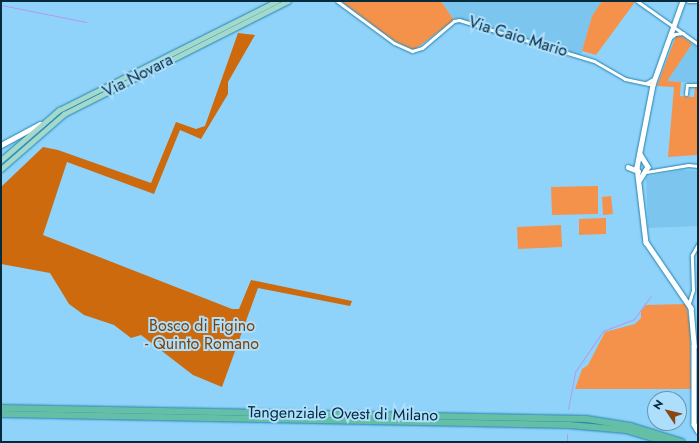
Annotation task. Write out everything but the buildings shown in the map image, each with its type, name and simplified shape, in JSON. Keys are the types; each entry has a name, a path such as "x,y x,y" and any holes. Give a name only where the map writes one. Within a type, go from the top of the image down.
{"highway":[{"name":"Tangenziale Ovest di Milano","path":"1,408 581,419 631,426 682,442"},
{"name":"Tangenziale Ovest di Milano","path":"1,414 569,425 626,430 666,442"}],"main road":[{"name":"Via Novara","path":"1,160 40,124 63,108 277,1"},
{"name":"Via Novara","path":"1,169 64,114 288,1"}],"street":[{"name":"Via Caio Mario","path":"337,1 394,43 412,51 422,48 454,21 460,20 594,61 625,79 653,85"},
{"path":"637,1 698,44"},
{"path":"683,1 651,92 640,152 640,180 646,242 689,303"},
{"path":"688,1 698,1"},
{"path":"669,40 675,34 683,33"},
{"path":"651,92 646,83 655,78"},
{"path":"686,94 687,85 698,85"},
{"name":"Via Novara","path":"1,145 40,124"},
{"path":"629,167 657,170 688,165 698,166"},
{"path":"641,168 657,170"},
{"path":"698,244 692,255 692,293 689,303 694,346 694,424 698,431"},
{"path":"686,298 692,293"}],"shaded area":[{"path":"341,1 441,1 454,20 414,50 393,40"},
{"path":"441,1 602,1 592,16 580,58 515,42 461,23 458,25"},
{"path":"602,1 635,2 596,55 582,51 592,16"},
{"path":"676,36 682,36 692,44 667,81 681,82 680,96 694,97 695,87 698,87 698,155 668,157 674,87 657,86"},
{"path":"692,44 698,48 698,83 666,81"},
{"path":"682,170 698,171 698,226 648,228 646,177"},
{"path":"598,186 598,214 552,215 551,187"},
{"path":"611,196 613,214 603,215 602,197"},
{"path":"606,218 606,234 579,235 579,219"},
{"path":"561,225 562,247 518,249 517,227"},
{"path":"686,304 690,325 691,389 575,389 582,369 588,365 605,332 635,324 641,318 641,311 646,305"}],"green space":[{"name":"Bosco di Figino - Quinto Romano","path":"238,33 255,35 228,82 228,94 201,139 180,130 154,194 67,162 43,235 232,309 239,309 251,280 352,301 350,306 258,288 222,387 193,375 141,335 131,338 114,325 84,315 69,304 50,273 1,264 1,187 43,147 58,150 151,183 176,122 196,129 205,126"}],"waterway":[{"path":"1,5 86,22"},
{"path":"568,409 575,372 603,331 634,319 651,296"},
{"path":"567,434 567,442"}]}
